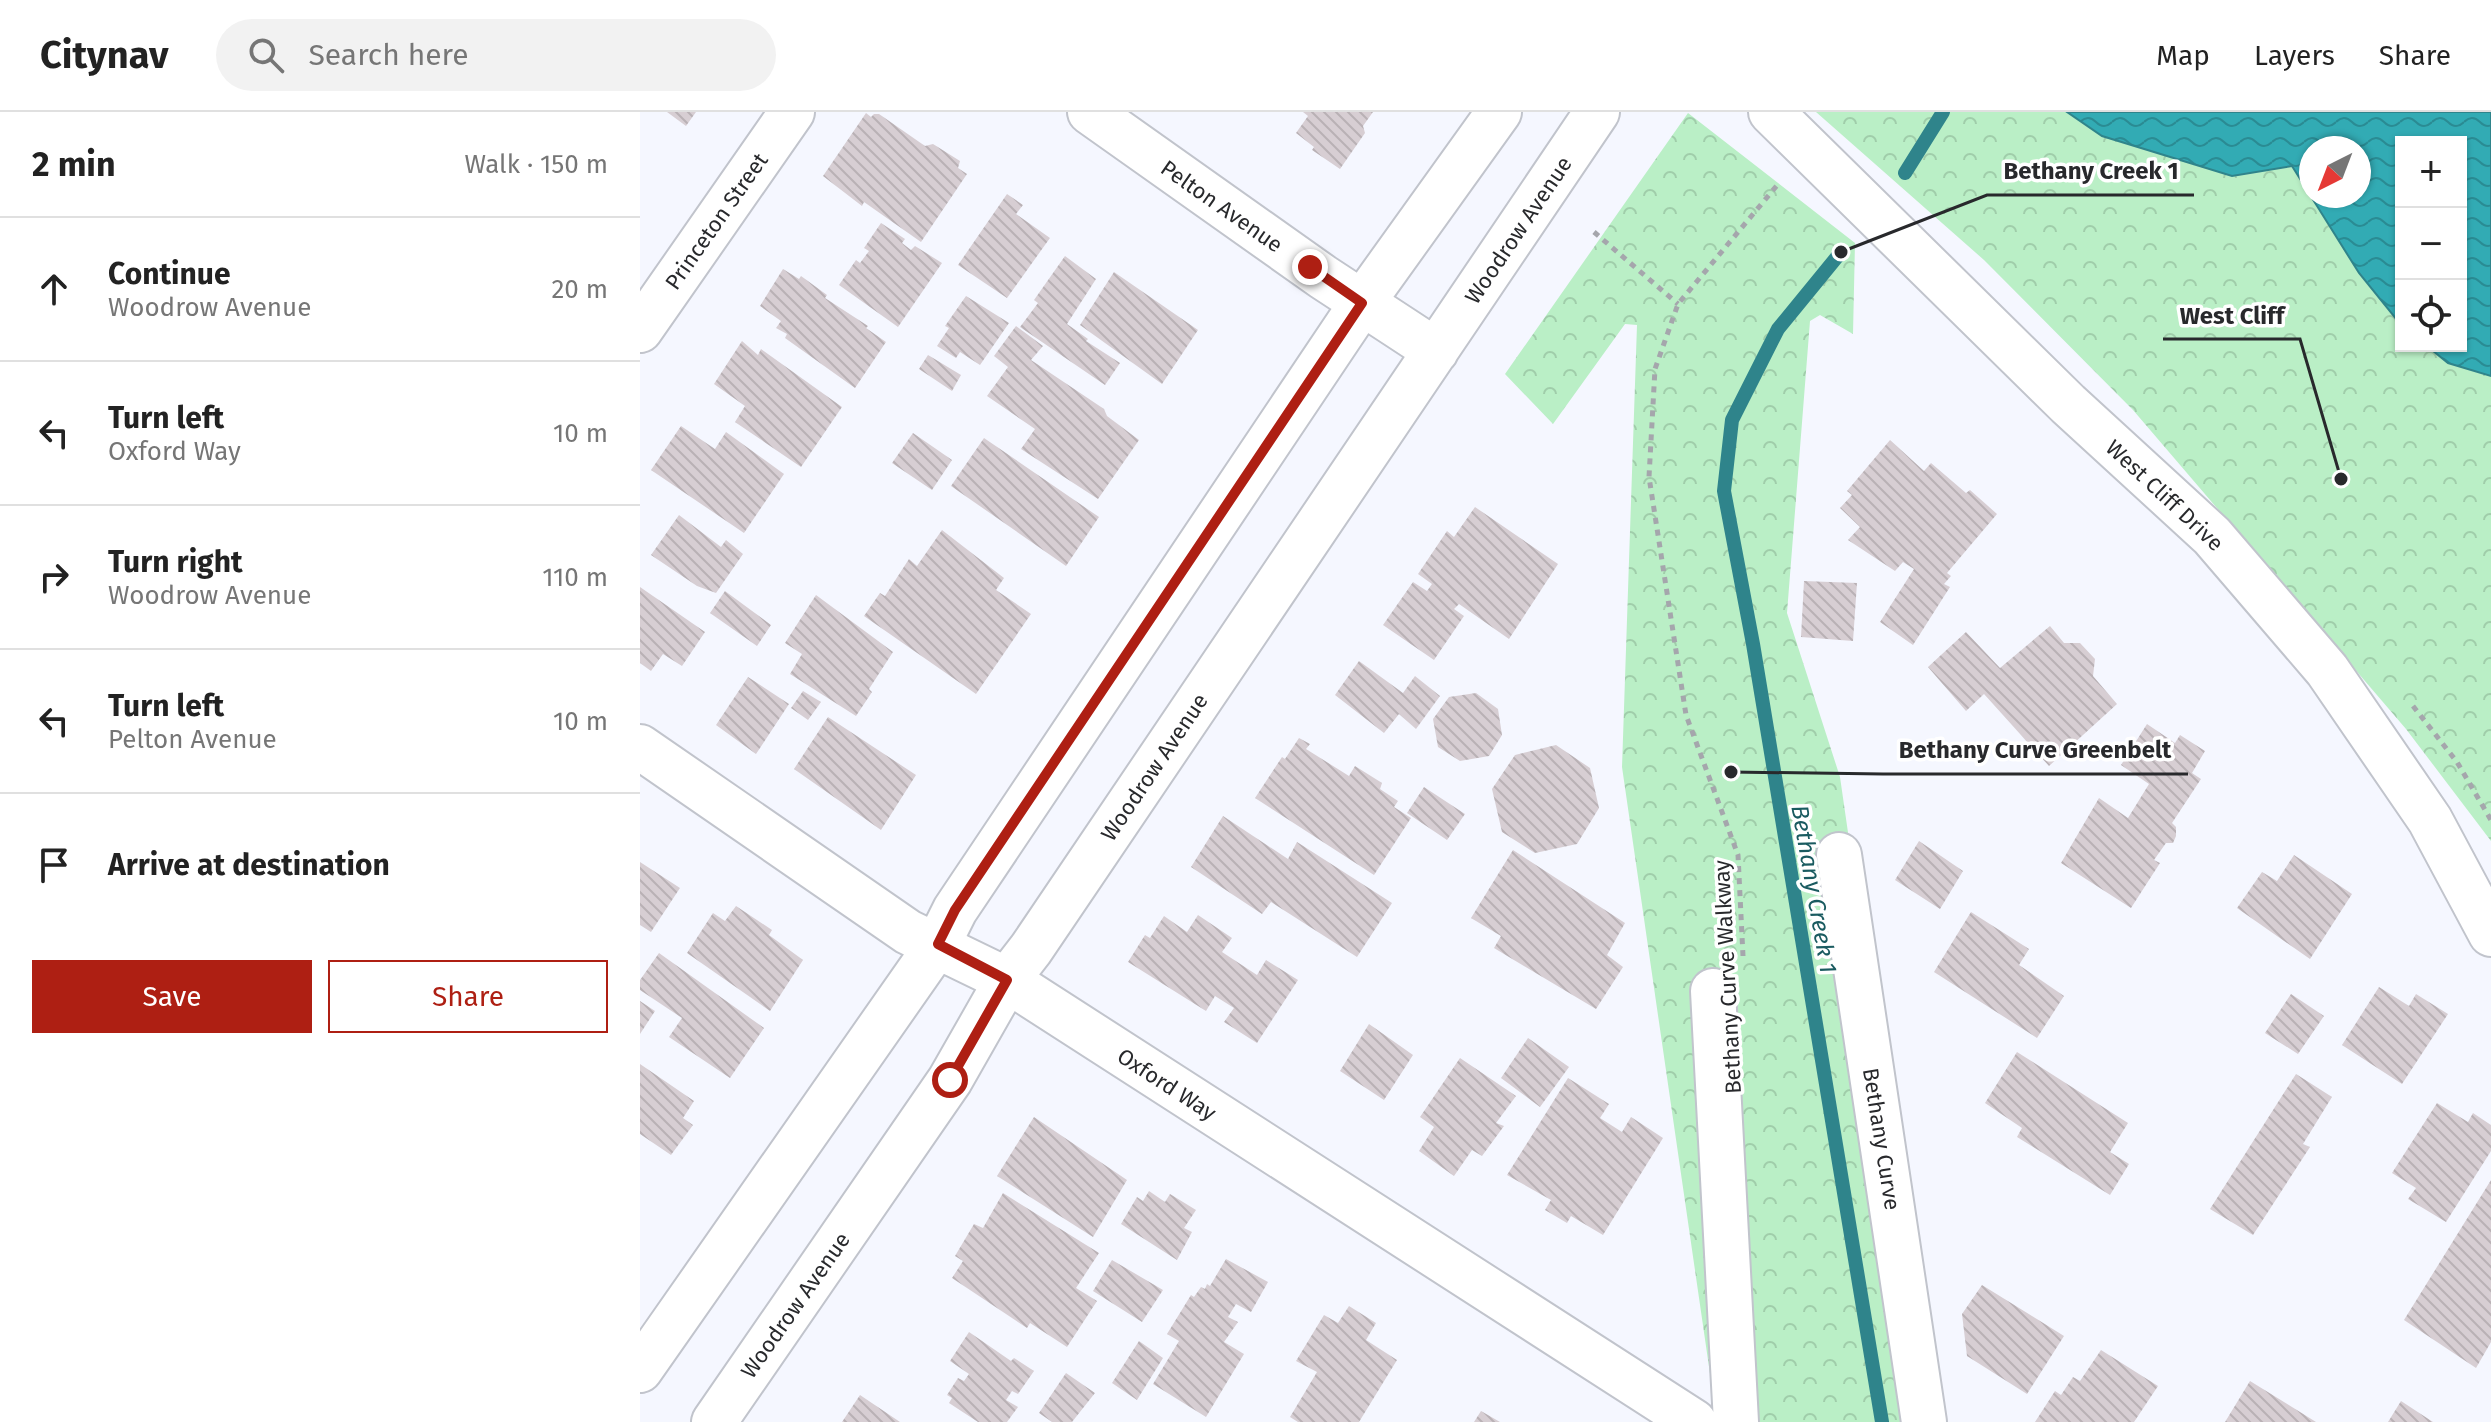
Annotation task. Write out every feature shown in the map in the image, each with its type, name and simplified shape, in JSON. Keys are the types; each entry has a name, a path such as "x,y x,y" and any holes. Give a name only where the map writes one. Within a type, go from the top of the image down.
{"street":[{"name":"Princeton Street","path":"640,330 792,112"},
{"name":"Pelton Avenue","path":"1090,112 1362,303 1436,351"},
{"path":"640,1370 938,944 955,910 1362,303 1499,112"},
{"name":"Woodrow Avenue","path":"714,1422 950,1080 1007,980 1031,949 1597,112"},
{"name":"West Cliff Drive","path":"1771,112 2068,404 2212,536 2327,670 2430,820 2491,934"},
{"name":"Oxford Way","path":"640,747 908,932 1007,980 1694,1422"},
{"name":"Bethany Curve","path":"1839,855 1924,1422"},
{"path":"1728,978 1736,1422"}],"path":[{"path":"1594,232 1678,304 1808,149"},
{"name":"Bethany Curve Walkway","path":"1678,304 1655,369 1649,477 1686,715 1738,855 1728,978"}],"green space":[{"path":"1816,112 2067,112 2102,136 2232,176 2292,166 2299,177 2299,208 2318,208 2359,273 2395,318 2395,352 2434,352 2448,363 2491,376 2491,841 2406,729 2133,410 1984,260"},
{"path":"1688,113 1855,243 1853,334 1820,315 1810,321 1787,613 1840,777 1933,1422 1717,1422 1622,767 1637,325 1625,324 1553,424 1505,374"}],"water":[{"path":"2067,112 2491,112 2491,376 2448,363 2434,352 2467,352 2467,136 2395,136 2395,318 2359,273 2318,208 2371,208 2371,136 2299,136 2299,177 2292,166 2232,176 2102,136"}],"building":[{"path":"667,112 696,112 686,126"},
{"path":"1303,112 1373,112 1363,126 1365,133 1340,169 1312,150 1314,147 1296,133 1308,116"},
{"path":"866,113 871,117 879,114 925,146 933,144 960,161 958,168 967,174 921,242 864,202 862,206 823,176"},
{"path":"1007,194 1023,205 1016,214 1050,238 1007,298 958,265"},
{"path":"881,223 905,239 902,243 911,250 915,246 942,263 898,327 839,285 856,260 860,263 869,251 864,248"},
{"path":"1065,256 1096,279 1067,324 1088,339 1086,341 1120,363 1105,385 1020,327 1038,303 1034,300"},
{"path":"783,269 799,279 801,276 827,295 825,298 868,326 866,328 886,342 855,388 785,338 787,334 776,328 781,321 760,306"},
{"path":"1114,272 1198,330 1162,384 1080,325"},
{"path":"966,296 1009,323 980,365 960,352 956,358 937,346 949,328 945,326"},
{"path":"1016,326 1043,346 1031,360 1104,409 1107,416 1139,440 1098,499 1021,449 1035,429 987,396 1008,367 994,356"},
{"path":"742,341 758,355 761,349 842,407 801,467 735,422 745,406 714,384"},
{"path":"928,355 961,375 952,391 919,369"},
{"path":"681,426 715,449 726,432 784,474 744,533 651,470"},
{"path":"913,433 952,460 932,490 892,463"},
{"path":"984,438 1099,517 1066,566 951,486"},
{"path":"1890,440 1924,471 1931,463 1966,493 1970,490 1997,514 1947,573 1951,576 1944,584 1950,587 1913,645 1880,622 1914,569 1903,562 1895,571 1848,540 1860,527 1840,508 1852,495 1847,491"},
{"path":"1475,507 1558,564 1509,639 1459,604 1454,609 1464,616 1434,660 1383,625 1413,582 1427,591 1432,584 1418,574 1447,531 1454,537"},
{"path":"679,515 721,547 726,540 743,554 716,593 697,586 651,555"},
{"path":"942,530 1004,578 996,590 1031,614 976,694 864,616 880,593 885,596 909,559 917,566"},
{"path":"1804,581 1857,583 1853,641 1801,637"},
{"path":"640,587 705,632 682,666 663,654 651,671 640,663"},
{"path":"725,591 771,625 757,646 710,613"},
{"path":"816,595 893,652 856,716 790,674 802,654 785,643"},
{"path":"2050,626 2064,643 2080,643 2095,659 2093,676 2117,704 2049,766 1984,694 1966,711 1928,667 1966,632 2000,668"},
{"path":"1359,661 1403,693 1415,676 1440,696 1416,729 1399,714 1384,733 1335,695"},
{"path":"748,677 789,704 756,754 716,725"},
{"path":"803,691 821,702 808,720 791,708"},
{"path":"1476,693 1498,709 1502,735 1489,756 1460,761 1438,747 1433,719 1449,697"},
{"path":"828,717 916,775 881,830 794,769"},
{"path":"2147,724 2175,743 2180,735 2205,751 2192,773 2201,779 2172,823 2176,827 2173,843 2166,843 2154,860 2160,863 2131,908 2061,863 2099,798 2128,818 2149,784 2121,765"},
{"path":"1299,738 1310,744 1306,749 1349,776 1355,766 1382,783 1380,789 1398,801 1394,807 1411,818 1374,875 1255,798 1282,757 1285,759"},
{"path":"1556,745 1590,768 1599,808 1577,844 1535,853 1502,832 1492,789 1515,755"},
{"path":"1424,787 1465,814 1447,840 1407,813"},
{"path":"1223,816 1288,859 1297,842 1392,903 1357,957 1271,902 1262,914 1191,867"},
{"path":"1919,841 1963,871 1940,909 1895,880"},
{"path":"1513,850 1625,923 1607,955 1623,967 1596,1009 1494,948 1501,936 1471,918"},
{"path":"2294,855 2352,894 2310,959 2237,908 2262,872 2277,881"},
{"path":"640,862 680,888 651,932 640,925"},
{"path":"736,906 772,930 769,935 803,960 770,1011 687,953 713,913 725,921"},
{"path":"1971,912 2029,949 2019,965 2064,996 2037,1038 1934,972"},
{"path":"1198,915 1232,938 1222,952 1257,975 1266,960 1298,980 1257,1043 1224,1022 1234,1008 1215,996 1206,1011 1128,962 1145,935 1150,938 1164,916 1187,932"},
{"path":"659,953 764,1028 730,1078 669,1037 682,1018 640,990 640,980"},
{"path":"2379,987 2409,1006 2416,994 2448,1014 2402,1084 2342,1045"},
{"path":"2291,994 2324,1016 2298,1054 2265,1033"},
{"path":"640,1001 655,1011 640,1034"},
{"path":"1369,1024 1413,1055 1384,1100 1340,1071"},
{"path":"1528,1038 1569,1067 1540,1107 1501,1078"},
{"path":"2017,1052 2128,1123 2110,1152 2129,1164 2110,1195 2017,1137 2022,1128 1985,1103"},
{"path":"1460,1058 1516,1096 1496,1123 1504,1126 1482,1156 1472,1150 1454,1176 1419,1151 1434,1127 1420,1117"},
{"path":"640,1064 694,1101 683,1118 693,1125 671,1155 640,1134"},
{"path":"2296,1074 2332,1097 2303,1144 2310,1147 2253,1235 2210,1209"},
{"path":"1568,1078 1609,1104 1600,1118 1622,1132 1631,1117 1663,1138 1603,1235 1571,1216 1567,1223 1545,1210 1551,1200 1507,1175"},
{"path":"2437,1103 2468,1122 2473,1113 2491,1125 2491,1151 2446,1222 2408,1199 2416,1188 2392,1173"},
{"path":"1034,1117 1127,1180 1093,1237 997,1176"},
{"path":"2491,1180 2491,1342 2476,1368 2404,1320"},
{"path":"1149,1191 1165,1202 1170,1194 1196,1210 1184,1228 1192,1232 1177,1260 1121,1224 1137,1197 1143,1201"},
{"path":"1003,1193 1099,1253 1076,1288 1097,1301 1067,1347 1030,1323 1027,1328 952,1278 963,1261 955,1256 974,1224 983,1228"},
{"path":"1226,1259 1268,1282 1251,1312 1236,1304 1228,1317 1238,1322 1224,1342 1244,1354 1206,1417 1153,1384 1179,1341 1167,1334 1191,1295 1194,1297 1207,1284 1210,1286"},
{"path":"1112,1260 1163,1290 1142,1322 1093,1291"},
{"path":"1982,1285 2064,1336 2027,1394 1967,1356 1962,1314"},
{"path":"1349,1306 1376,1323 1366,1340 1397,1360 1359,1422 1298,1422 1290,1417 1317,1372 1296,1361 1324,1315 1338,1323"},
{"path":"969,1332 1011,1361 1014,1358 1034,1371 1018,1394 1012,1391 1006,1400 1018,1407 1007,1422 978,1422 949,1403 952,1398 947,1395 958,1378 964,1381 969,1374 950,1361"},
{"path":"1139,1341 1163,1358 1137,1400 1112,1383"},
{"path":"2101,1350 2158,1386 2134,1422 2035,1422 2055,1391 2061,1395 2073,1377 2080,1381"},
{"path":"1066,1373 1095,1393 1072,1422 1052,1422 1039,1413"},
{"path":"2250,1381 2316,1422 2225,1422"},
{"path":"860,1395 900,1422 842,1422"},
{"path":"2401,1401 2433,1422 2388,1422"},
{"path":"1481,1411 1500,1422 1474,1422"}],"waterway":[{"name":"Bethany Creek 1","path":"1905,173 1943,112"},
{"name":"Bethany Creek 1","path":"1841,252 1778,329 1732,420 1724,491 1753,644 1882,1422"}],"place":[{"name":"Bethany Creek 1","path":"1841,252"},
{"name":"West Cliff","path":"2341,479"},
{"name":"Bethany Curve Greenbelt","path":"1731,772"}],"route":[{"path":"950,1080 1007,980 938,944 955,910 1362,303 1310,267"}]}
